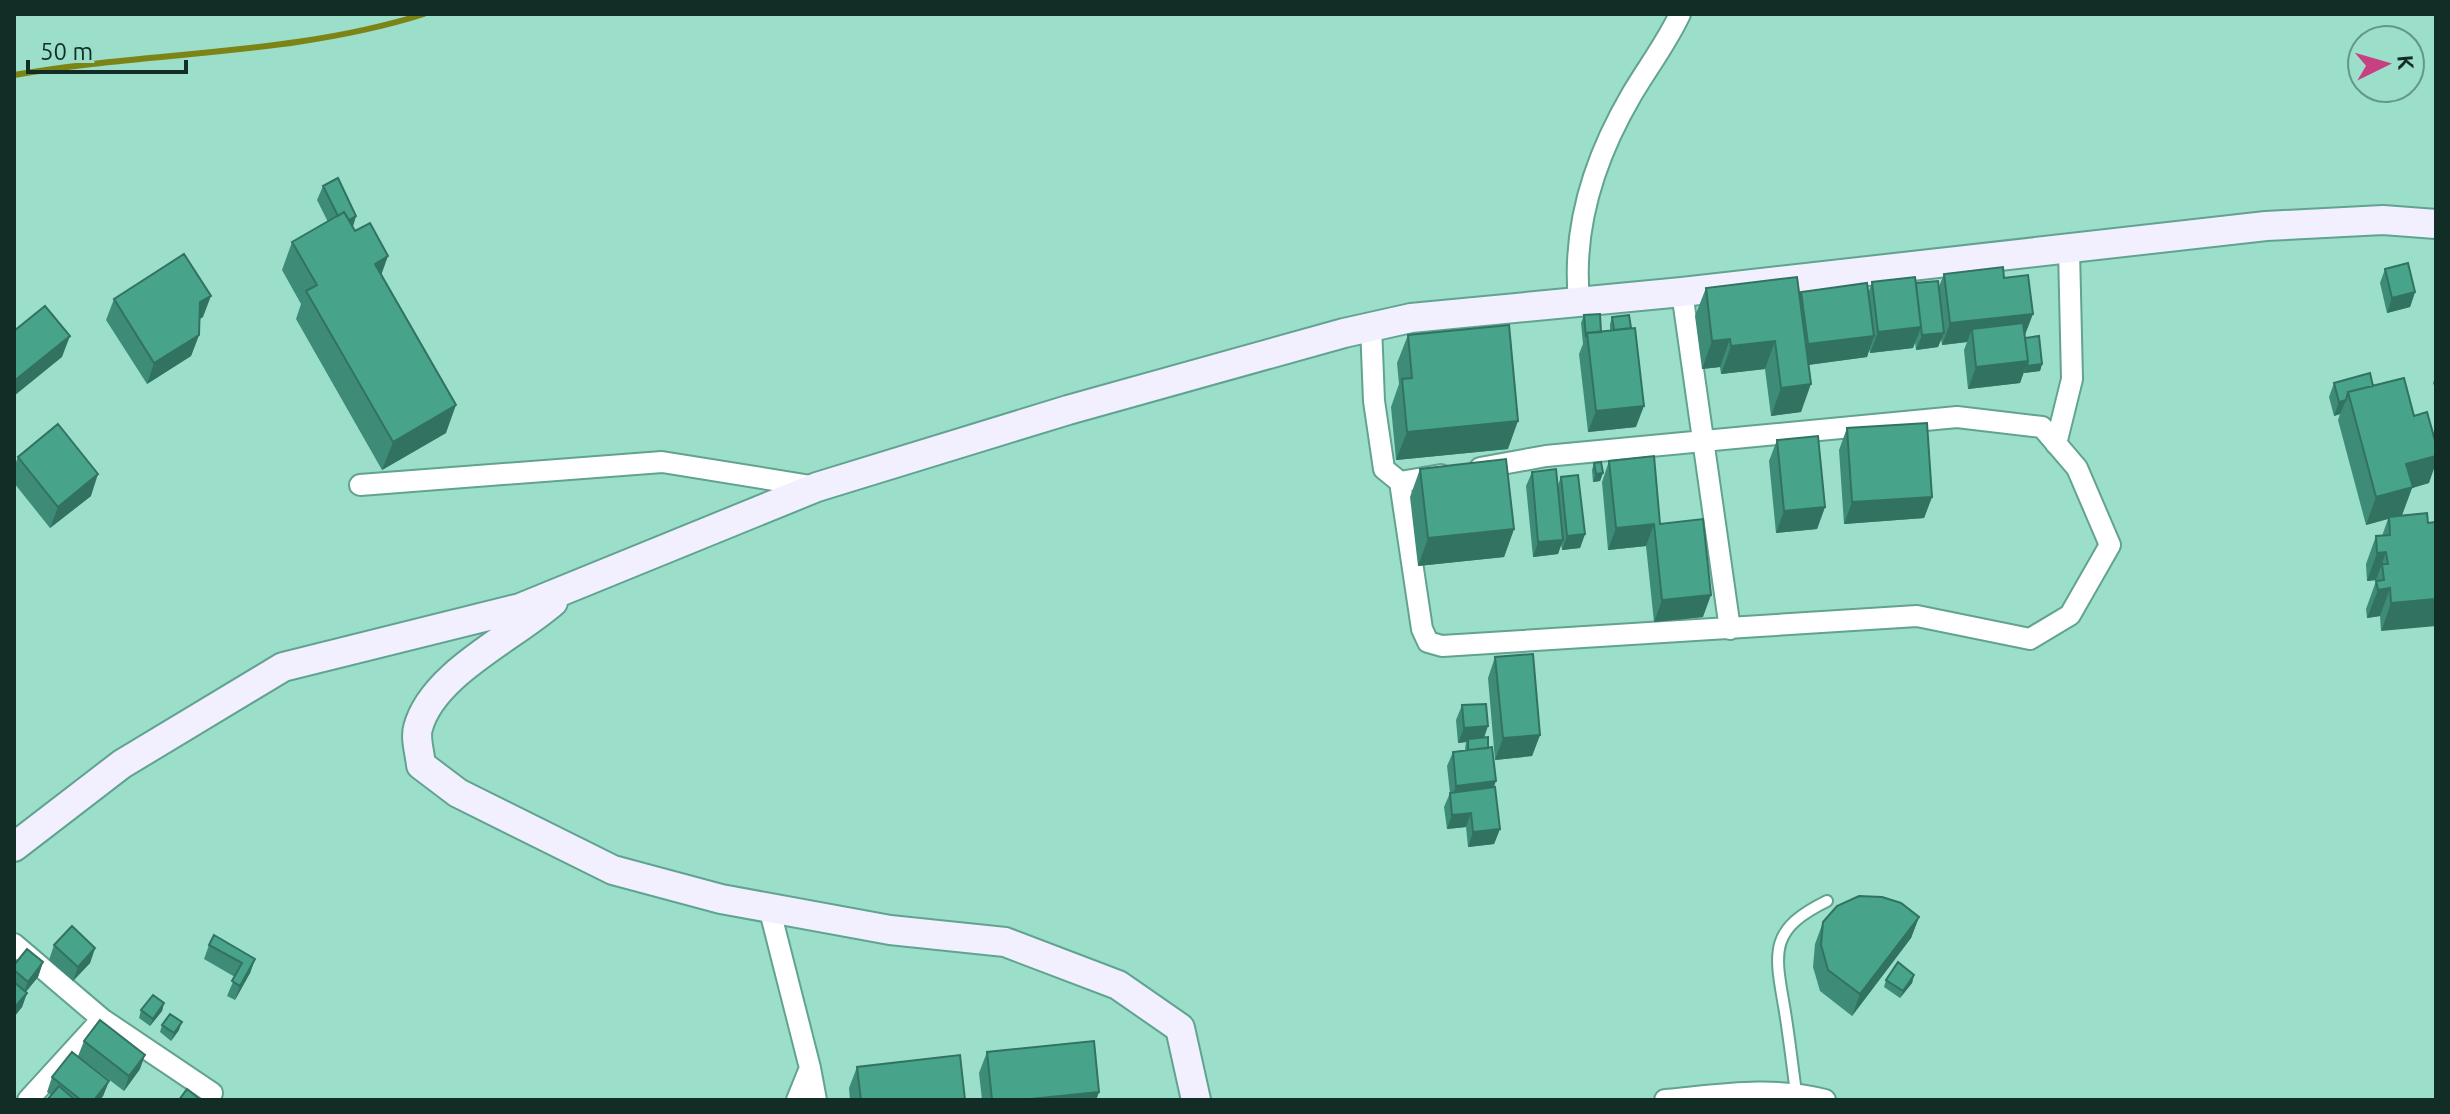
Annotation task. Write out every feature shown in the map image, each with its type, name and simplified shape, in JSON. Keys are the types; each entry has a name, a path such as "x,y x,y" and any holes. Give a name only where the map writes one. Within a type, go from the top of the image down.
{"street":[{"path":"1579,300 1577,248 1591,187 1623,110 1680,14"},
{"path":"14,847 122,764 283,667 520,608 817,487 1068,410 1371,326 1411,318 1682,292 2266,226 2383,220 2436,224"},
{"path":"2056,444 2072,379 2069,250"},
{"path":"1682,292 1706,440 1730,629"},
{"path":"1371,326 1374,401 1384,469 1400,482 1422,629 1428,642 1442,646 1917,616 2030,639 2070,615 2110,545 2077,468 2042,427 1957,417 1546,456 1400,482"},
{"path":"360,485 662,462 817,487"},
{"path":"572,587 524,628 441,685 417,729 421,765 458,793 498,815 613,870 769,907 890,930 1005,942 1118,985 1180,1028 1196,1100"},
{"path":"769,907 816,1100"},
{"path":"14,944 102,1019 212,1093"},
{"path":"28,1100 102,1019"},
{"path":"797,1100 810,1068"},
{"path":"1665,1100 1732,1093 1796,1092 1825,1100"}],"lane":[{"path":"1796,1092 1784,1004 1775,972 1779,942 1798,915 1827,901"}],"building":[{"path":"338,178 356,216 349,220 344,212 338,216 323,186"},
{"path":"344,212 355,231 370,223 388,256 375,264 456,405 393,442 306,291 317,285 292,242"},
{"path":"184,254 211,296 200,302 199,335 154,363 114,299"},
{"path":"2408,263 2415,292 2392,298 2385,269"},
{"path":"2003,267 2004,278 2028,275 2033,314 1950,323 1944,274"},
{"path":"1797,277 1811,384 1781,388 1775,341 1731,346 1730,339 1712,341 1706,288"},
{"path":"1915,277 1921,327 1878,332 1872,282"},
{"path":"1938,281 1944,333 1922,335 1916,283"},
{"path":"1867,283 1874,336 1808,344 1801,292"},
{"path":"45,306 70,336 14,381 14,331"},
{"path":"1600,314 1601,332 1587,333 1586,337 1584,315"},
{"path":"1629,315 1631,328 1614,330 1612,317"},
{"path":"2023,323 2028,361 1976,367 1972,329"},
{"path":"1509,325 1518,421 1407,432 1402,379 1412,378 1408,335"},
{"path":"1635,328 1644,406 1596,411 1587,333"},
{"path":"2039,336 2042,364 2027,366 2025,338"},
{"path":"2370,373 2373,386 2348,392 2346,400 2339,402 2334,383"},
{"path":"2404,378 2414,416 2427,412 2436,444 2436,456 2406,464 2413,487 2376,497 2348,392"},
{"path":"1927,423 1932,497 1852,502 1847,428"},
{"path":"58,424 98,474 58,507 18,457"},
{"path":"1818,436 1825,507 1784,511 1777,440"},
{"path":"1654,456 1660,524 1703,519 1711,595 1662,600 1654,524 1616,528 1609,461"},
{"path":"1506,459 1514,529 1428,538 1420,469"},
{"path":"1601,462 1603,473 1596,474 1594,463"},
{"path":"1556,469 1563,540 1538,542 1532,472"},
{"path":"1578,475 1585,534 1567,536 1561,477"},
{"path":"2427,513 2428,523 2436,522 2436,599 2391,603 2390,588 2378,590 2376,581 2384,580 2382,564 2388,564 2386,552 2377,553 2376,536 2390,535 2389,517"},
{"path":"1533,654 1540,735 1503,738 1495,657"},
{"path":"1486,704 1488,726 1464,728 1462,705"},
{"path":"1488,737 1488,748 1468,750 1468,739"},
{"path":"1492,747 1496,781 1456,786 1453,752"},
{"path":"1495,787 1500,829 1473,832 1471,813 1452,815 1450,793"},
{"path":"1859,896 1882,897 1901,903 1919,917 1860,994 1828,970 1821,945 1823,922 1837,906"},
{"path":"72,926 95,948 78,967 54,945"},
{"path":"214,935 255,959 240,986 232,981 242,963 209,945"},
{"path":"27,949 43,962 28,982 14,970 14,965"},
{"path":"1898,962 1914,975 1903,991 1886,980"},
{"path":"14,982 27,993 14,1008"},
{"path":"153,995 164,1003 153,1019 141,1010"},
{"path":"170,1014 182,1022 174,1033 162,1025"},
{"path":"100,1020 145,1055 129,1076 84,1041"},
{"path":"1094,1041 1099,1092 992,1100 987,1052"},
{"path":"72,1052 109,1081 94,1100 81,1100 52,1077"},
{"path":"960,1055 965,1100 861,1100 857,1067"},
{"path":"59,1086 75,1100 47,1100"},
{"path":"187,1089 201,1100 179,1100"}],"waterway":[{"path":"14,75 323,38 424,14"}]}
